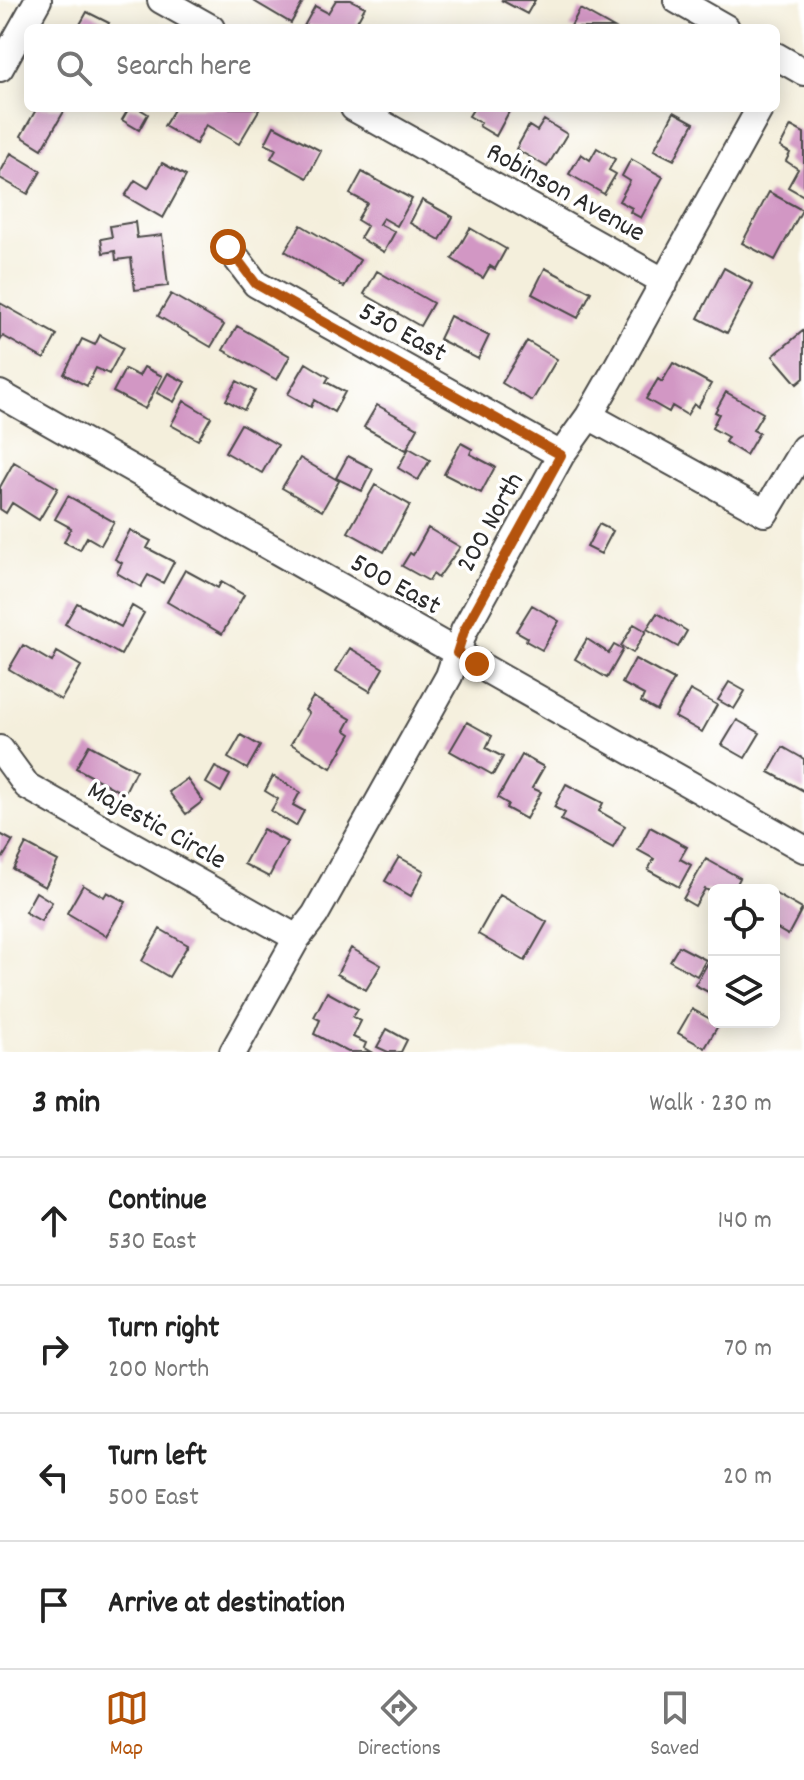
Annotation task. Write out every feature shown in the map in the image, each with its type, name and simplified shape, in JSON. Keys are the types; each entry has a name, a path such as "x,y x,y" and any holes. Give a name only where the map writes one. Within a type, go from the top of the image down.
{"street":[{"path":"25,24 38,0"},
{"path":"161,0 204,24"},
{"path":"677,0 719,24"},
{"path":"0,68 24,25"},
{"name":"Robinson Avenue","path":"361,112 665,282"},
{"name":"200 North","path":"233,1052 297,938 315,915 440,693 464,631 561,455 589,416 665,282 758,112"},
{"name":"530 East","path":"228,247 256,284 561,455"},
{"name":"500 East","path":"0,394 804,849"},
{"path":"589,416 765,513 804,448"},
{"name":"Majestic Circle","path":"0,749 27,786 297,938"}],"building":[{"path":"252,0 304,0 291,23"},
{"path":"336,0 351,0 365,7 358,24 305,24 315,6 328,13"},
{"path":"501,0 535,0 527,14"},
{"path":"580,9 607,24 572,24"},
{"path":"87,12 109,23 108,24 80,24"},
{"path":"35,112 64,112 42,149 21,136"},
{"path":"127,112 148,114 139,130 122,120"},
{"path":"173,112 258,112 239,144 206,125 196,144 164,126"},
{"path":"472,112 509,112 496,136 469,116"},
{"path":"674,112 694,123 674,160 654,150"},
{"path":"544,120 567,134 547,167 516,149 529,126 537,131"},
{"path":"274,126 321,151 307,178 271,158 276,149 265,144"},
{"path":"791,126 804,133 804,196 788,187 798,169 786,161 790,153 780,147"},
{"path":"597,148 615,159 609,170 616,174 604,194 569,174 581,154 590,160"},
{"path":"11,153 41,171 28,194 0,178"},
{"path":"631,159 663,177 641,218 630,212 632,208 619,201 630,181 622,176"},
{"path":"162,163 186,176 163,218 125,196 135,180 148,188"},
{"path":"362,172 412,199 397,226 383,218 379,224 395,232 384,252 360,238 367,226 357,220 367,203 350,194"},
{"path":"769,192 802,210 775,260 742,243"},
{"path":"422,200 453,217 440,240 410,223"},
{"path":"135,222 137,238 162,235 168,286 135,290 131,258 116,260 115,251 103,253 101,239 112,237 110,226"},
{"path":"301,225 360,260 344,287 285,251"},
{"path":"470,228 506,249 495,269 490,266 483,278 452,259"},
{"path":"545,268 591,292 578,318 532,294"},
{"path":"724,268 753,284 727,333 698,318"},
{"path":"377,271 433,303 420,326 364,294"},
{"path":"171,294 224,325 211,347 158,316"},
{"path":"0,303 57,335 44,359 3,336 0,341"},
{"path":"450,316 489,336 478,359 439,339"},
{"path":"237,326 290,356 277,380 223,350"},
{"path":"804,330 804,378 797,384 773,356"},
{"path":"100,335 123,348 109,374 96,368 87,386 64,374 82,339 95,345"},
{"path":"527,341 557,359 532,401 502,383"},
{"path":"306,363 329,377 326,382 345,392 334,412 314,400 311,407 288,394"},
{"path":"673,363 711,384 698,407 694,404 687,415 672,406 669,412 646,399 658,379 662,382"},
{"path":"144,367 162,376 145,409 113,392 125,369 139,376"},
{"path":"168,373 185,382 174,402 157,393"},
{"path":"237,381 255,391 244,410 226,400"},
{"path":"726,392 763,413 753,430 759,433 746,455 725,442 728,437 712,428 719,414 715,412"},
{"path":"184,401 211,417 198,440 171,425"},
{"path":"377,405 418,428 406,450 364,427"},
{"path":"241,424 278,445 262,473 225,452"},
{"path":"461,443 472,449 470,454 495,467 481,493 444,474"},
{"path":"409,448 430,460 418,480 398,468"},
{"path":"348,456 373,469 362,491 336,478"},
{"path":"300,458 339,481 322,511 282,488"},
{"path":"14,462 58,488 39,520 12,503 6,513 0,509 0,487"},
{"path":"375,485 410,505 384,552 348,532"},
{"path":"68,496 114,522 101,545 87,537 80,550 64,542 71,528 55,519"},
{"path":"599,524 613,531 601,554 587,547"},
{"path":"428,528 460,547 438,578 433,574 429,581 402,566 410,553 413,555"},
{"path":"130,530 151,541 147,548 174,562 163,583 148,575 141,587 117,573 122,563 115,559"},
{"path":"185,570 218,588 221,582 244,595 222,634 167,602"},
{"path":"77,603 121,627 132,606 144,613 121,655 65,624"},
{"path":"532,605 559,621 542,650 516,631"},
{"path":"657,613 687,631 678,647 647,629"},
{"path":"634,624 646,631 633,653 621,646"},
{"path":"587,639 609,653 614,645 623,650 607,678 575,659"},
{"path":"23,645 52,662 57,652 81,666 61,700 9,669"},
{"path":"350,648 383,668 370,691 336,671"},
{"path":"635,659 674,680 657,711 641,702 644,695 622,683"},
{"path":"729,682 745,691 734,709 718,700"},
{"path":"690,690 717,705 702,732 675,717"},
{"path":"313,697 351,719 345,730 351,734 331,768 291,744 309,713 305,710"},
{"path":"737,720 760,733 745,758 722,745"},
{"path":"467,722 492,736 486,748 503,757 493,775 450,751"},
{"path":"241,735 260,746 247,769 228,758"},
{"path":"89,745 136,770 124,794 76,768"},
{"path":"783,747 804,759 804,791 769,772"},
{"path":"522,755 544,767 532,788 541,792 526,819 506,808 508,804 498,798"},
{"path":"215,767 230,775 221,792 206,783"},
{"path":"273,776 300,792 293,805 304,811 296,826 271,811 278,799 265,791"},
{"path":"187,779 203,801 186,814 169,792"},
{"path":"566,784 603,803 599,811 625,826 613,848 561,820 565,813 554,807"},
{"path":"650,827 687,847 680,859 691,865 679,887 648,870 654,859 638,850"},
{"path":"263,829 287,842 269,877 244,864"},
{"path":"0,834 13,841 0,862"},
{"path":"26,844 58,861 45,887 13,869"},
{"path":"399,857 424,871 411,896 385,881"},
{"path":"706,859 740,878 737,884 708,884 708,890 705,889 695,906 683,899"},
{"path":"83,885 104,897 107,892 126,902 106,936 67,913"},
{"path":"36,892 52,902 41,921 25,912"},
{"path":"500,895 547,922 525,961 478,934"},
{"path":"780,896 802,909 788,935 780,930"},
{"path":"160,929 188,945 169,977 142,961"},
{"path":"679,946 706,960 697,976 670,961"},
{"path":"351,948 381,965 366,990 337,974"},
{"path":"708,963 708,992 695,985"},
{"path":"327,992 358,1009 353,1017 361,1021 353,1037 366,1043 364,1048 371,1052 348,1052 314,1034 320,1020 314,1017"},
{"path":"692,1009 708,1018 708,1028 717,1028 705,1048 678,1033"},
{"path":"387,1029 407,1040 401,1052 388,1052 377,1047"}],"route":[{"path":"228,247 256,284 561,455 464,631 457,653 477,664"}]}
